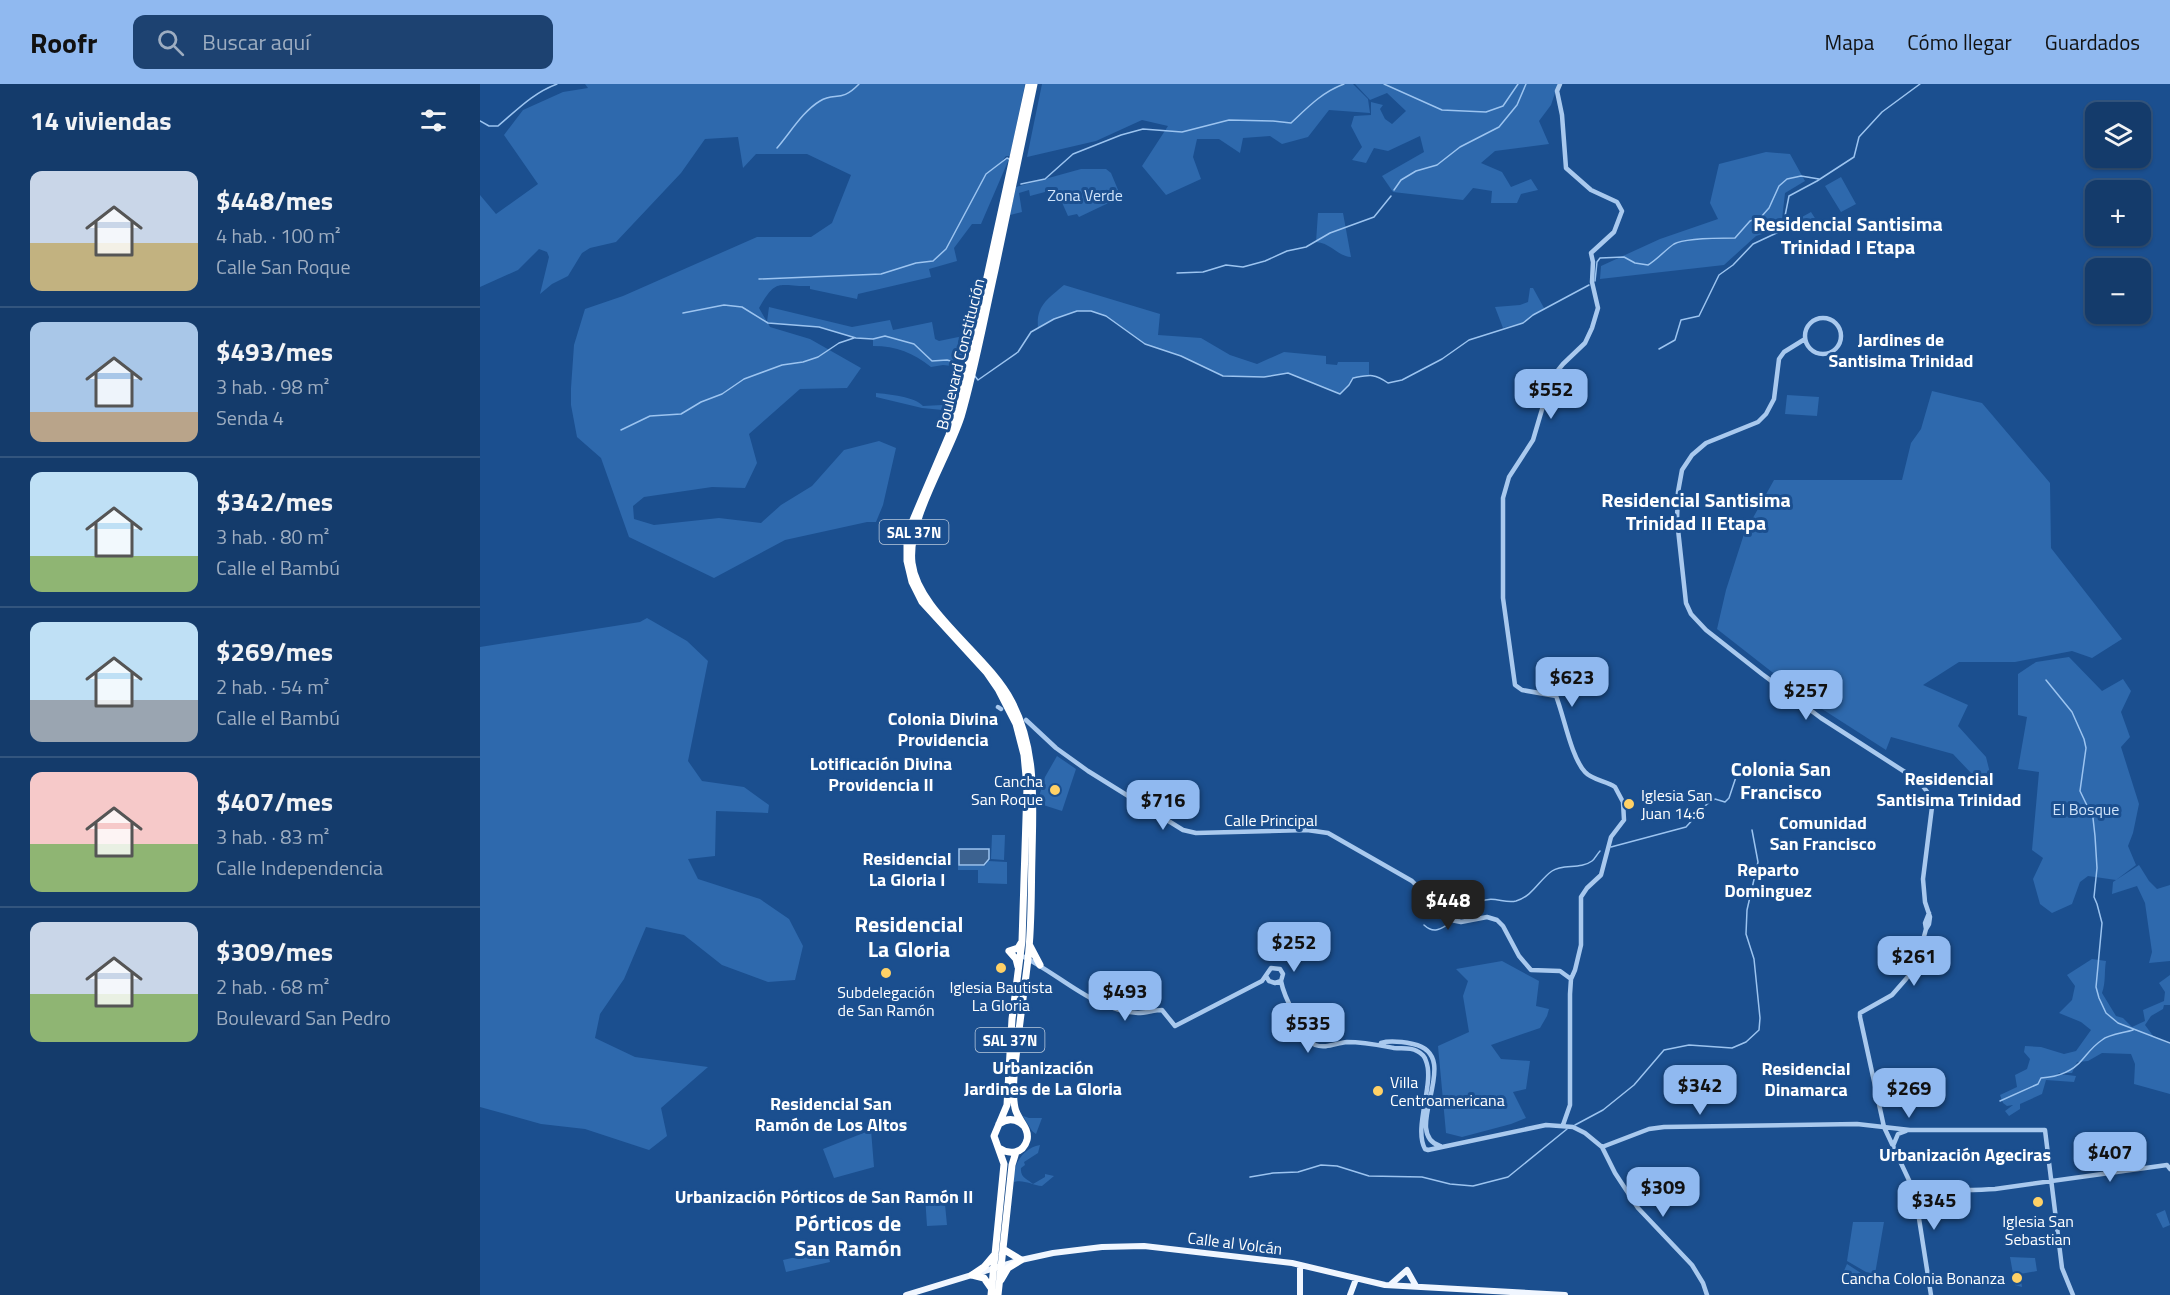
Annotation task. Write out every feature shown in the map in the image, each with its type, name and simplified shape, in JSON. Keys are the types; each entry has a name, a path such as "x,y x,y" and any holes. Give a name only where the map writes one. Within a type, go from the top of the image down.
{"highway":[{"name":"Boulevard Constitución","path":"1025,943 1027,787 1021,740 1012,717 992,680 919,598 910,577 907,548 910,527 949,435 962,392 1029,84"},
{"name":"Boulevard Constitución","path":"999,1124 1008,1097 1009,1055 1025,943 1033,789 1026,740 1017,713 1001,684 924,596 915,578 912,549 914,530 961,415 984,320 1034,84"},
{"path":"1025,943 1039,964 1022,969 1009,951 1025,943"},
{"name":"Boulevard Constitución","path":"1022,969 1015,1108 1024,1126"},
{"path":"999,1124 1011,1120 1018,1121 1024,1126"},
{"name":"SAL 37N","path":"999,1124 994,1136 1004,1164 999,1251"},
{"name":"SAL 37N","path":"994,1292 1011,1165 1016,1152 1024,1146 1027,1139 1024,1126"},
{"path":"998,1147 1007,1152 1016,1152"},
{"path":"972,1275 984,1267 999,1251 1021,1260"},
{"path":"972,1275 984,1278 994,1292 1004,1272 1021,1260"}],"main road":[{"name":"Calle al Volcán","path":"906,1295 1032,1257 1102,1247 1144,1246 1300,1265 1390,1285 1565,1295"},
{"path":"1300,1265 1300,1295"},
{"path":"1390,1285 1407,1270 1416,1286"},
{"path":"1350,1295 1356,1279"}],"street":[{"path":"1560,84 1557,91 1562,115 1566,168 1591,190 1617,202 1621,207 1621,216 1614,232 1591,253 1592,282 1598,308 1592,328 1585,344 1563,364 1551,379 1533,440 1506,482 1503,505 1503,598 1514,684 1521,689 1556,696 1582,768 1588,775 1614,786 1623,802 1624,820 1611,837 1601,875 1581,897 1581,945 1571,979 1570,1105 1563,1125"},
{"path":"1805,339 1815,352 1826,354 1838,346 1841,333 1838,325 1832,320 1820,318 1814,320 1807,327 1805,339 1784,352 1779,358 1774,399 1766,414 1758,422 1706,443 1692,455 1682,470 1677,520 1686,603 1691,614 1707,630 1762,674 1821,718 1919,781 1928,793 1932,807 1923,879 1929,924 1916,966 1906,980 1892,995 1860,1013 1884,1127 1915,1193 1931,1295"},
{"name":"Calle Principal","path":"1026,720 1056,748 1088,771 1183,830 1196,833 1322,831 1412,881 1452,920 1461,922 1487,917 1497,920 1503,926 1519,956 1531,970 1560,971 1571,979"},
{"path":"1024,957 1039,964 1092,1000 1138,1013 1162,1010 1173,1026 1177,1026 1262,981 1281,981"},
{"path":"1270,980 1270,968 1277,967 1282,971 1282,988 1315,1045 1324,1047 1345,1042 1420,1045 1432,1057 1434,1068 1433,1088 1427,1112 1427,1133 1433,1144 1442,1147"},
{"path":"1270,980 1282,988"},
{"path":"1399,1045 1418,1051 1426,1061 1424,1147 1428,1150 1546,1125 1573,1127 1585,1133 1602,1147 1638,1208 1692,1265 1707,1295"},
{"path":"1602,1147 1656,1128 1857,1124 1911,1130 2045,1131 2062,1268 2073,1295"},
{"path":"1893,1146 1898,1134 1911,1130"},
{"path":"1915,1193 1938,1189 1971,1191 2168,1167"}],"green space":[{"path":"585,84 1025,84 1010,156 1006,156 1002,161 1009,159 981,224 972,224 954,248 957,261 929,269 931,277 858,294 857,299 810,289 810,286 780,285 770,291 759,308 767,322 769,307 852,327 890,320 893,330 932,322 935,339 939,341 968,335 962,367 943,365 931,367 904,351 873,346 873,339 856,338 819,327 768,323 770,327 810,339 861,368 847,388 800,389 749,434 757,463 745,488 712,487 644,497 633,506 634,519 654,525 719,518 761,523 781,505 812,486 844,450 879,441 896,448 883,505 876,522 785,540 714,578 629,537 601,458 577,437 571,405 571,388 574,345 585,309 623,296 757,237 811,237 832,223 851,175 807,154 756,154 743,168 738,137 705,139 681,173 616,242 590,248 582,253 568,276 552,284 540,294 549,257 547,252 539,249 518,270 480,287 480,195 496,214 538,184 504,135 523,110 563,92 588,88"},
{"path":"1042,84 1353,84 1368,99 1370,113 1329,110 1308,137 1282,144 1270,136 1243,138 1240,153 1219,139 1197,139 1193,157 1201,179 1166,195 1142,166 1168,126 1142,120 1096,141 1027,157"},
{"path":"1355,84 1558,84 1551,105 1539,121 1549,144 1495,151 1481,163 1502,172 1511,187 1531,179 1538,190 1521,194 1517,203 1491,203 1492,191 1473,188 1463,200 1393,192 1382,176 1424,152 1420,136 1388,151 1374,148 1366,163 1352,160 1362,147 1351,126 1354,116 1371,115 1371,102 1383,105 1380,109 1385,119 1392,124 1406,111 1387,93 1370,100"},
{"path":"1766,152 1790,154 1805,181 1785,193 1781,228 1756,236 1724,265 1600,279 1601,266 1660,239 1718,219 1710,203 1719,164"},
{"name":"Zona Verde","path":"1081,169 1106,169 1111,173 1121,197 1079,217 1077,214 1068,216 1056,189 1030,196 1029,190 1019,193 1022,212 1010,215 1016,187"},
{"path":"1841,177 1856,204 1841,212 1825,186"},
{"path":"1811,212 1820,226 1811,232 1802,217"},
{"path":"1318,213 1343,213 1351,257 1316,242"},
{"path":"1064,285 1160,314 1158,335 1201,338 1230,355 1257,364 1284,352 1326,356 1326,364 1369,362 1369,375 1353,378 1340,394 1288,373 1264,377 1223,376 1181,356 1145,344 1106,316 1091,311 1077,311 1054,319 1038,328 1039,314 1044,303"},
{"path":"1530,288 1533,288 1544,308 1522,323 1503,328 1495,307 1528,302"},
{"path":"1932,391 1982,403 2050,483 2051,548 2122,639 2092,658 2072,651 2015,662 1959,662 1923,685 1968,705 1958,726 1986,757 1991,777 1971,773 1953,754 1891,737 1886,750 1808,700 1717,629 1726,590 1744,534 1774,480 1902,480 1911,443 1921,429"},
{"path":"876,393 908,398 923,406 942,405 954,408 953,411 922,408 876,397"},
{"path":"1787,395 1819,397 1817,416 1785,414"},
{"path":"647,618 687,641 708,661 688,761 702,781 744,787 769,805 768,813 716,811 715,856 688,859 698,879 760,899 789,919 803,946 795,980 768,982 722,965 684,935 646,927 624,979 600,1014 595,1038 635,1057 708,1067 661,1108 667,1136 649,1150 585,1129 541,1124 480,1107 480,647 640,622"},
{"name":"El Bosque","path":"2069,657 2102,691 2123,679 2131,691 2121,712 2130,737 2121,747 2139,804 2128,846 2136,865 2116,880 2088,876 2080,882 2072,904 2052,913 2040,904 2033,879 2043,858 2032,850 2039,772 2018,769 2027,717 2018,715 2018,674 2036,662"},
{"name":"Cancha San Roque","path":"1057,756 1076,769 1062,811 1037,803 1045,777"},
{"path":"992,835 1005,835 1004,860 991,859"},
{"path":"988,861 1007,862 1007,884 978,883 978,870 958,870 958,866 985,866"},
{"path":"2139,865 2157,889 2170,885 2170,961 2149,963 2152,952 2145,903 2137,886 2112,894 2113,882"},
{"path":"2092,959 2106,961 2102,993 2116,1016 2123,1018 2132,1027 2145,1021 2143,1010 2164,1001 2165,992 2159,983 2170,975 2170,1005 2164,1005 2163,1009 2151,1016 2145,1025 2154,1037 2170,1044 2170,1094 2134,1084 2135,1064 2131,1054 2102,1053 2088,1061 2077,1062 2072,1073 2059,1073 2055,1076 2059,1074 2076,1076 2074,1082 2046,1080 2042,1094 2020,1104 2020,1109 2009,1116 2005,1111 2013,1105 2007,1106 2003,1103 2000,1095 2017,1087 2015,1075 2027,1069 2030,1059 2024,1052 2025,1046 2041,1047 2064,1054 2076,1051 2091,1030 2081,1022 2059,1013 2072,1000 2075,986 2067,975"},
{"path":"1502,961 1539,981 1536,1006 1549,1009 1540,1028 1491,1045 1501,1059 1530,1061 1526,1089 1513,1092 1526,1118 1462,1137 1446,1133 1438,1046 1469,1032 1463,996 1468,981 1456,969"},
{"path":"1023,1116 1042,1118 1036,1134 1032,1131"},
{"path":"871,1130 874,1167 834,1178 823,1149"},
{"path":"1040,1145 1038,1153 1024,1162 1025,1165 1021,1168 1022,1174 1033,1184 1014,1182 1017,1164 1028,1150"},
{"path":"1045,1174 1054,1176 1042,1186 1033,1184 1045,1177"},
{"path":"944,1194 947,1225 927,1226 925,1196"},
{"path":"2165,1210 2170,1225 2163,1228 2156,1214"},
{"path":"1853,1222 1884,1222 1875,1274 1866,1272 1847,1261"},
{"path":"827,1250 830,1262 786,1272 783,1260"},
{"path":"2010,1257 2035,1258 2037,1271 2020,1274 2022,1287 2015,1285"},
{"path":"1847,1264 1864,1275 1857,1283 1843,1273"}],"shaded area":[{"path":"959,849 989,849 989,859 984,865 959,865"}],"waterway":[{"path":"480,121 489,126 498,126 533,97 557,84"},
{"path":"777,148 802,116 814,105 825,98 843,95 859,84"},
{"path":"1021,184 1045,179 1073,154 1143,129 1182,132 1229,120 1291,123 1322,96 1344,84"},
{"path":"1384,84 1442,110 1486,112 1503,106 1518,84"},
{"path":"1394,190 1401,180 1416,171 1437,165 1460,147 1499,127 1517,105 1526,84"},
{"path":"1659,349 1675,340 1681,320 1699,316 1719,275 1733,265 1753,244 1785,229 1789,196 1854,157 1859,137 1882,112 1920,84"},
{"path":"759,279 881,274 916,263 933,261 946,249 986,174 1007,158 1009,159"},
{"path":"1595,281 1597,262 1600,258 1624,257 1635,263 1648,265 1679,242 1735,238 1750,221 1761,217 1769,208 1779,186 1787,179 1801,176 1819,179"},
{"path":"1177,273 1203,272 1226,265 1243,267 1265,261 1287,251 1306,247 1330,233 1374,217 1391,196"},
{"path":"974,375 978,380 1018,352 1031,332 1054,319 1077,311 1091,311 1106,316 1145,344 1181,356 1223,376 1264,377 1288,373 1340,394 1353,378 1371,376 1388,383 1402,380 1442,359 1469,340 1523,323 1533,315 1589,285"},
{"path":"683,313 724,305 742,307 768,323 819,327 856,338 873,339 885,336 914,344 932,361 947,360 965,365"},
{"path":"621,430 650,416 681,414 701,402 722,394 744,379 782,365 818,357 839,343 854,338"},
{"path":"2046,680 2072,712 2086,748 2080,791 2093,818 2095,836 2097,868 2094,897 2102,923 2096,987 2099,998 2106,1013 2118,1023 2170,1043"},
{"path":"1611,847 1686,827 1707,804 1715,799 1725,802 1729,798 1737,774"},
{"path":"1575,1125 1603,1110 1634,1085 1664,1050 1689,1045 1732,1048 1746,1042 1759,1030 1760,1018 1754,959 1746,934 1747,910 1758,862 1752,830"},
{"path":"1459,919 1485,900 1512,902 1522,899 1552,871 1561,867 1587,864 1600,851"},
{"path":"1424,925 1435,930 1452,922"},
{"path":"2000,1101 2038,1084 2041,1078 2069,1071 2105,1038 2133,1030"},
{"path":"1250,1177 1298,1172 1321,1165 1337,1166 1369,1176 1422,1177 1450,1184 1473,1186 1508,1177 1567,1129"}],"place":[{"name":"Cancha San Roque","path":"1055,790"},
{"name":"Iglesia San Juan 14:6","path":"1629,804"},
{"name":"Iglesia Bautista La Gloria","path":"1001,968"},
{"name":"Subdelegación de San Ramón","path":"886,973"},
{"name":"Villa Centroamericana","path":"1378,1091"},
{"name":"Iglesia San Sebastian","path":"2038,1202"},
{"name":"Cancha Colonia Bonanza","path":"2017,1278"}],"district":[{"name":"Residencial Santisima Trinidad I Etapa","path":"1848,234"},
{"name":"Jardines de Santisima Trinidad","path":"1901,349"},
{"name":"Residencial Santisima Trinidad II Etapa","path":"1696,510"},
{"name":"Colonia Divina Providencia","path":"943,728"},
{"name":"Lotificación Divina Providencia II","path":"881,773"},
{"name":"Colonia San Francisco","path":"1781,780"},
{"name":"Residencial Santisima Trinidad","path":"1949,788"},
{"name":"Comunidad San Francisco","path":"1823,832"},
{"name":"Residencial La Gloria I","path":"907,868"},
{"name":"Reparto Dominguez","path":"1768,879"},
{"name":"Residencial La Gloria","path":"909,936"},
{"name":"Urbanización Jardines de La Gloria","path":"1043,1077"},
{"name":"Residencial Dinamarca","path":"1806,1078"},
{"name":"Residencial San Ramón de Los Altos","path":"831,1113"},
{"name":"Urbanización Ageciras","path":"1965,1154"},
{"name":"Urbanización Pórticos de San Ramón II","path":"824,1196"},
{"name":"Pórticos de San Ramón","path":"848,1236"}]}
